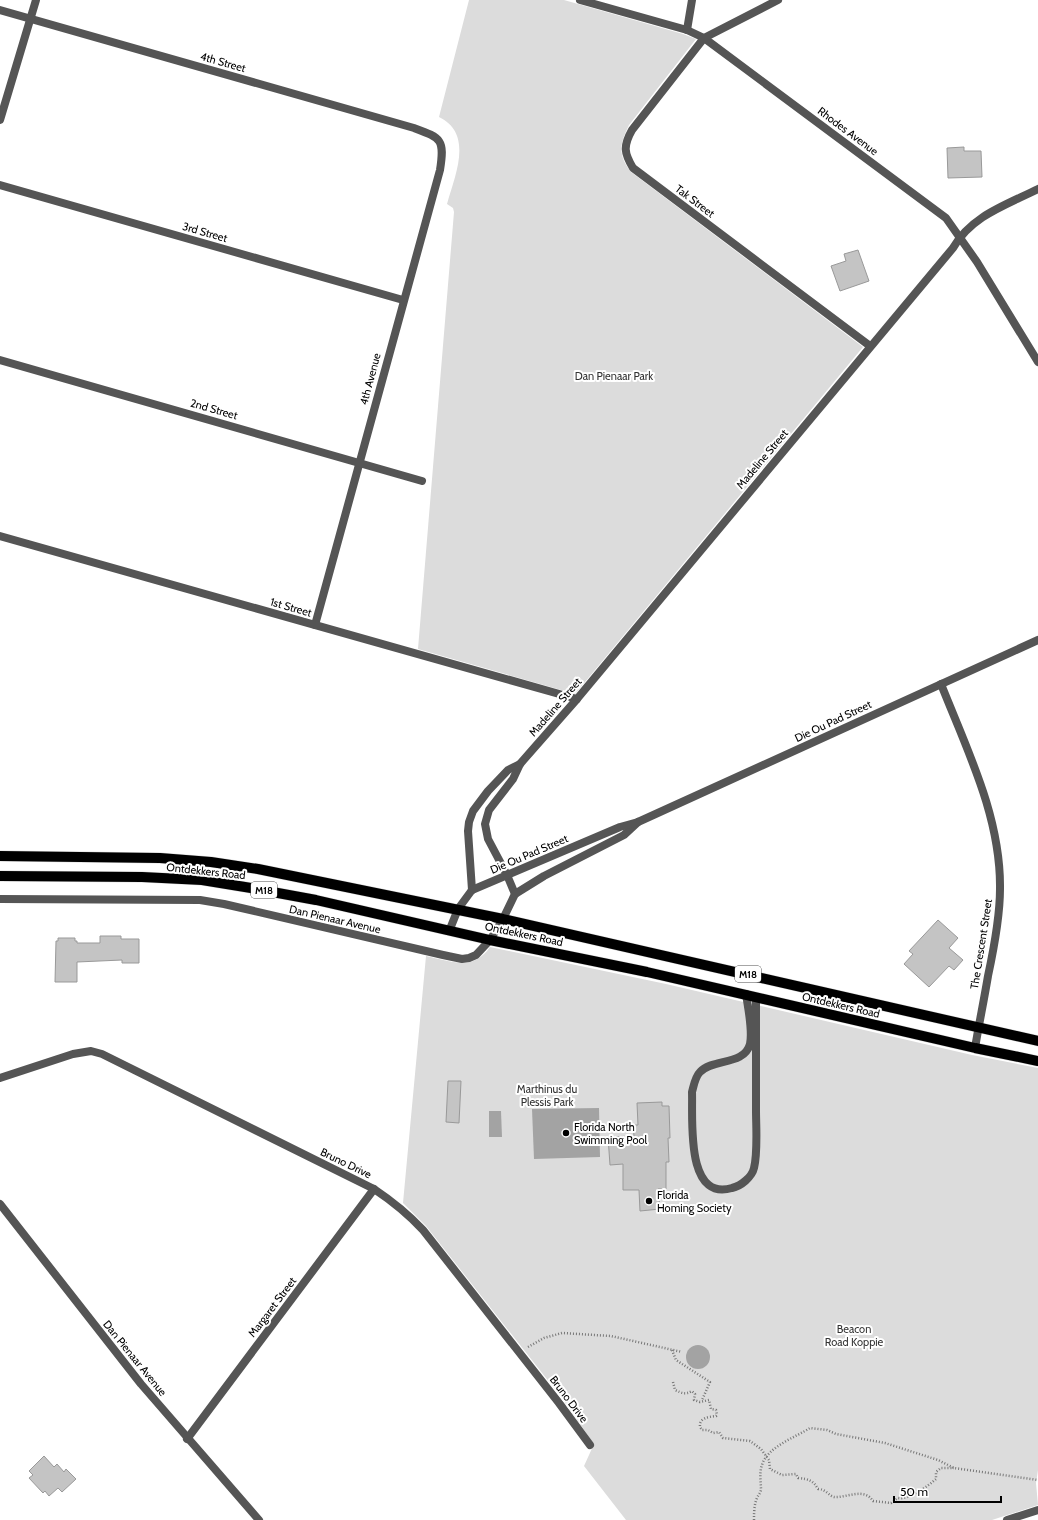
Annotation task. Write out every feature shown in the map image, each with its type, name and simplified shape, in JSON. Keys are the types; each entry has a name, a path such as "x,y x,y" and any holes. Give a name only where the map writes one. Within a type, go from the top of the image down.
{"main road":[{"name":"Ontdekkers Road","path":"0,856 123,857 211,862 258,869 458,909 1038,1041"},
{"name":"Ontdekkers Road","path":"0,876 142,877 222,883 316,900 1038,1061"}],"street":[{"path":"0,120 36,0"},
{"name":"Rhodes Avenue","path":"580,0 687,30 704,38 920,197 946,218 977,262 1038,362"},
{"path":"687,30 692,0"},
{"path":"704,38 778,0"},
{"name":"4th Street","path":"0,10 414,128 439,140"},
{"name":"Tak Street","path":"704,38 632,130 626,142 627,157 634,168 870,346"},
{"name":"4th Avenue","path":"315,625 403,300 440,170 442,148 439,140"},
{"name":"3rd Street","path":"0,185 403,300"},
{"name":"Madeline Street","path":"515,894 488,839 485,824 489,810 513,779 520,764 953,248 959,237 982,217 1038,189"},
{"name":"2nd Street","path":"0,360 422,481"},
{"name":"1st Street","path":"0,536 576,699"},
{"name":"Die Ou Pad Street","path":"472,890 620,826 638,822 1038,640"},
{"name":"The Crescent Street","path":"941,684 984,795 992,820 999,864 999,911 994,950 975,1048"},
{"name":"Madeline Street","path":"472,890 468,831 473,811 488,791 508,770 520,764"},
{"name":"Die Ou Pad Street","path":"515,894 544,876 624,835 638,822"},
{"path":"450,930 458,909 472,890"},
{"path":"490,940 503,919 515,894"},
{"name":"Dan Pienaar Avenue","path":"0,900 200,900 224,904 462,959 476,956 490,940"},
{"path":"751,996 756,1133 754,1167 751,1174 741,1184 732,1189 720,1189 705,1182 697,1168 693,1148 692,1092 694,1083 701,1070 739,1057 748,1048 750,1043 751,996"},
{"name":"Bruno Drive","path":"0,1078 73,1054 91,1051 102,1054 374,1189 396,1204 423,1230 590,1445"},
{"name":"Margaret Street","path":"187,1438 374,1189"},
{"name":"Dan Pienaar Avenue","path":"0,1204 141,1384 258,1520"},
{"path":"1007,1520 1038,1510"}],"path":[{"path":"520,1353 544,1338 562,1334 611,1336 682,1352"},
{"path":"672,1350 676,1360 710,1382 702,1400"},
{"path":"673,1382 675,1390 687,1394 692,1391 695,1394 694,1400 700,1402 702,1400 709,1400 711,1409 716,1410 717,1415 701,1420 699,1424 702,1430 708,1430 713,1433 719,1432 723,1438 750,1441 760,1449 769,1460 770,1469 782,1475 796,1474 798,1478 808,1479 815,1483 818,1488 823,1489 831,1496 836,1497 864,1494 870,1497 872,1501 891,1503 898,1498 904,1499 929,1485 936,1479 936,1472 941,1468 954,1468 1038,1480"},
{"path":"754,1520 757,1498 761,1492 760,1475 762,1464 766,1456 792,1436 800,1434 810,1428 827,1430 836,1434 885,1443 938,1460 954,1468"}],"green space":[{"name":"Dan Pienaar Park","path":"469,0 564,0 696,39 629,125 621,149 627,166 631,172 863,347 575,694 418,649 454,212 453,208 447,204 454,181 459,156 459,144 456,134 450,124 439,117"},
{"name":"Beacon Road Koppie","path":"490,947 666,984 972,1055 1038,1068 1038,1470 1036,1483 1038,1505 992,1520 626,1520 584,1466 594,1444 561,1397 426,1226 403,1203 426,956 452,962 469,962 476,960 483,955"}],"shaded area":[{"name":"Florida North Swimming Pool","path":"599,1108 600,1157 534,1159 532,1109"},
{"path":"489,1111 501,1111 502,1137 489,1137"},
{"path":"698,1345 706,1349 710,1357 706,1365 698,1369 690,1365 686,1357 690,1349"}],"building":[{"path":"964,147 964,151 981,151 982,177 948,178 947,148"},
{"path":"858,250 869,281 840,291 831,266 846,261 844,254"},
{"path":"938,920 958,938 949,948 963,960 954,970 949,966 929,987 904,964 913,954 909,951"},
{"path":"100,936 121,936 121,939 139,939 139,963 122,963 122,960 77,962 77,982 55,982 56,941 58,941 58,938 75,938 77,943 100,943"},
{"path":"448,1081 461,1081 459,1123 446,1122"},
{"name":"Florida North Swimming Pool","path":"662,1102 662,1106 669,1106 670,1138 668,1138 669,1162 666,1162 666,1189 658,1189 660,1209 640,1211 639,1190 623,1190 623,1164 610,1165 608,1137 634,1136 633,1125 638,1125 637,1103"},
{"path":"44,1456 54,1467 57,1464 64,1472 66,1469 76,1479 62,1492 58,1488 49,1496 45,1491 43,1493 29,1478 33,1475 29,1471"}],"place":[{"name":"Florida North Swimming Pool","path":"566,1133"},
{"name":"Florida Homing Society","path":"649,1201"}],"park label":[{"name":"Marthinus du Plessis Park","path":"547,1095"}]}
